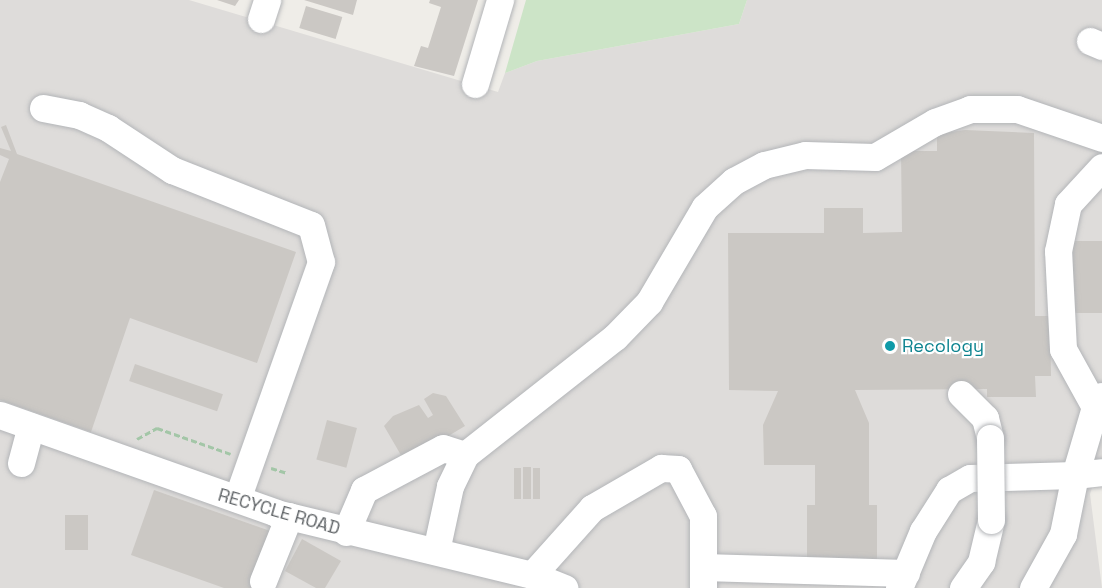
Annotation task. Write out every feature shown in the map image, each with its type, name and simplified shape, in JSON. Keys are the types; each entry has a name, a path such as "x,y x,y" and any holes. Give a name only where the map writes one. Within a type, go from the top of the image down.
{"street":[{"path":"475,84 500,0"},
{"path":"43,108 79,116 108,128 172,170 311,225 321,262 237,500"},
{"path":"436,551 450,486 465,455 615,337 649,302 705,207 734,181 764,165 805,155 875,157 935,122 970,109 1017,109 1102,138"},
{"path":"1033,588 1063,534 1075,475 1099,402 1063,349 1058,251 1068,204 1102,167"},
{"path":"961,394 985,418 990,438 991,520 981,562 963,588"},
{"name":"RECYCLE ROAD","path":"0,416 237,500 289,516 346,532 436,551 500,577 532,575 564,588"},
{"path":"21,463 31,426"},
{"path":"346,532 364,490 443,448 465,455"},
{"path":"532,575 592,508 661,468 678,469 703,516 703,578 902,581 923,531 949,490 970,478 1102,472"},
{"path":"263,581 289,516"}],"shaded area":[{"name":"Recology","path":"0,0 189,0 498,92 505,73 537,61 739,24 747,0 1102,0 1102,459 1090,494 1102,588 0,588"}],"green space":[{"path":"526,0 747,0 739,24 537,61 505,73"}],"building":[{"path":"217,0 239,0 235,6"},
{"path":"304,0 357,0 353,15"},
{"path":"430,0 478,0 454,76 414,66 421,46 428,48 441,7 429,3"},
{"path":"306,6 342,17 336,39 299,28"},
{"path":"6,125 17,154 296,252 257,363 130,318 91,432 0,400 0,182 9,159 0,155 0,148 11,151 1,127"},
{"name":"Recology","path":"965,130 1034,133 1035,316 1050,316 1051,376 1035,376 1036,397 987,397 987,389 855,390 869,423 869,505 877,505 877,559 807,560 807,505 815,505 815,465 764,465 763,425 778,391 729,390 728,233 824,233 824,208 863,208 863,233 902,232 901,151 937,151 937,134"},
{"path":"1073,241 1102,241 1102,313 1073,313"},
{"path":"135,364 223,394 217,411 129,381"},
{"path":"433,393 446,396 465,426 405,462 384,426 393,416 419,405 428,418 433,415 424,399"},
{"path":"327,420 357,428 346,468 316,460"},
{"path":"523,467 531,467 531,499 523,499"},
{"path":"514,468 521,468 521,499 514,499"},
{"path":"533,468 540,468 540,499 533,499"},
{"path":"154,490 273,532 253,588 224,588 131,555"},
{"path":"65,515 88,515 88,550 65,550"},
{"path":"302,539 341,561 325,588 316,588 285,571"}],"place":[{"name":"Recology","path":"890,346"}]}
